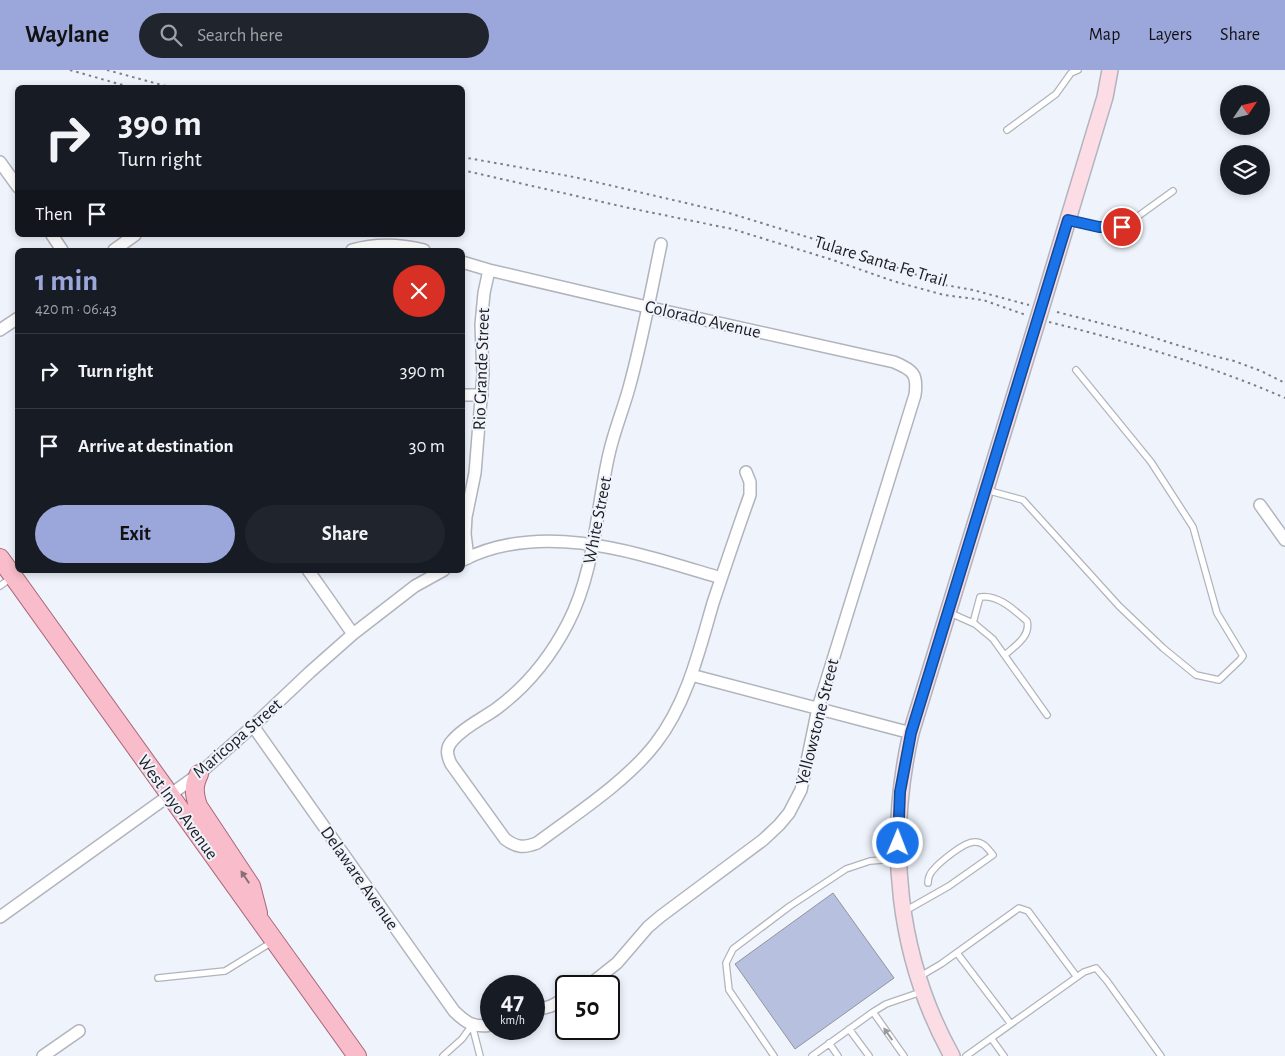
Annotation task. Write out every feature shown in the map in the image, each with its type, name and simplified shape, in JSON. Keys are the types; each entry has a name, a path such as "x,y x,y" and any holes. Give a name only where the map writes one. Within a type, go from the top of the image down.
{"main road":[{"path":"952,1056 912,958 903,912 898,859 900,792 911,733 1105,97 1110,70"},
{"name":"West Inyo Avenue","path":"0,558 6,581 169,795 356,1056"},
{"path":"199,774 194,784 198,806 251,886 261,923"}],"street":[{"path":"0,162 15,183"},
{"path":"53,237 61,248"},
{"path":"117,248 132,237"},
{"name":"White Street","path":"661,244 629,390 609,454 586,581 579,601 568,624 544,661 513,696 452,740 448,747 447,756 505,839 518,847 526,847 537,843 615,783 639,762 656,743 670,721 691,675"},
{"path":"359,248 381,245 404,245 416,248"},
{"name":"Colorado Avenue","path":"465,263 647,307 894,362 908,368 914,374"},
{"name":"Rio Grande Street","path":"465,559 466,517 475,473 482,395 481,325 484,293 489,270"},
{"path":"0,330 15,320"},
{"name":"Yellowstone Street","path":"602,975 617,963 648,927 763,840 790,812 801,790 818,708 914,396 916,383 914,374"},
{"path":"465,395 482,395"},
{"path":"746,472 750,482 750,496 721,578 691,675 911,733"},
{"path":"1260,505 1285,540"},
{"path":"465,559 520,544 557,542 622,550 721,578"},
{"path":"310,573 353,634"},
{"name":"Maricopa Street","path":"0,917 199,774 353,634 415,586 439,573"},
{"name":"Delaware Avenue","path":"254,726 454,1011 472,1025"},
{"path":"472,1025 480,1027"},
{"path":"44,1056 79,1031"}],"lane":[{"path":"1007,130 1056,94 1071,73 1078,70"},
{"path":"1068,220 1099,227 1122,227 1173,191"},
{"path":"986,490 1023,500 1119,606 1163,648 1196,675 1219,680 1240,660 1243,656 1217,613 1194,527 1151,462 1076,370"},
{"path":"973,623 980,597 988,596 1006,604 1027,621 1026,635 1005,655"},
{"path":"948,612 973,623 993,639 1047,715"},
{"path":"903,912 949,886 993,855 985,845 974,841 966,843 933,869 928,876 928,883"},
{"path":"774,1056 728,990 726,963 733,949 790,906 846,869 870,861 898,859"},
{"path":"812,1056 872,1012 921,984 957,953 1019,908 1028,911 1077,977"},
{"path":"158,978 225,971 274,941"},
{"path":"957,953 1011,1024"},
{"path":"966,1056 1077,977 1096,968 1161,1056"},
{"path":"872,1012 904,1056"},
{"path":"443,1056 462,1040 472,1025"},
{"path":"472,1025 480,1056"},
{"path":"849,1029 868,1056"},
{"path":"990,1038 1004,1056"},
{"path":"829,1044 838,1056"}],"path":[{"path":"70,70 122,85"},
{"path":"107,70 162,85"},
{"name":"Tulare Santa Fe Trail","path":"465,158 574,177 729,213 843,248 945,285 1029,304"},
{"name":"Tulare Santa Fe Trail","path":"465,171 732,229 894,281 944,295 983,300 1038,319 1128,342 1223,374 1285,398"},
{"path":"1057,312 1139,333 1234,361 1262,371 1285,383"}],"building":[{"path":"833,893 894,978 795,1049 735,964"}],"route":[{"path":"898,843 900,792 911,733 1068,220 1099,227 1122,227"}]}
